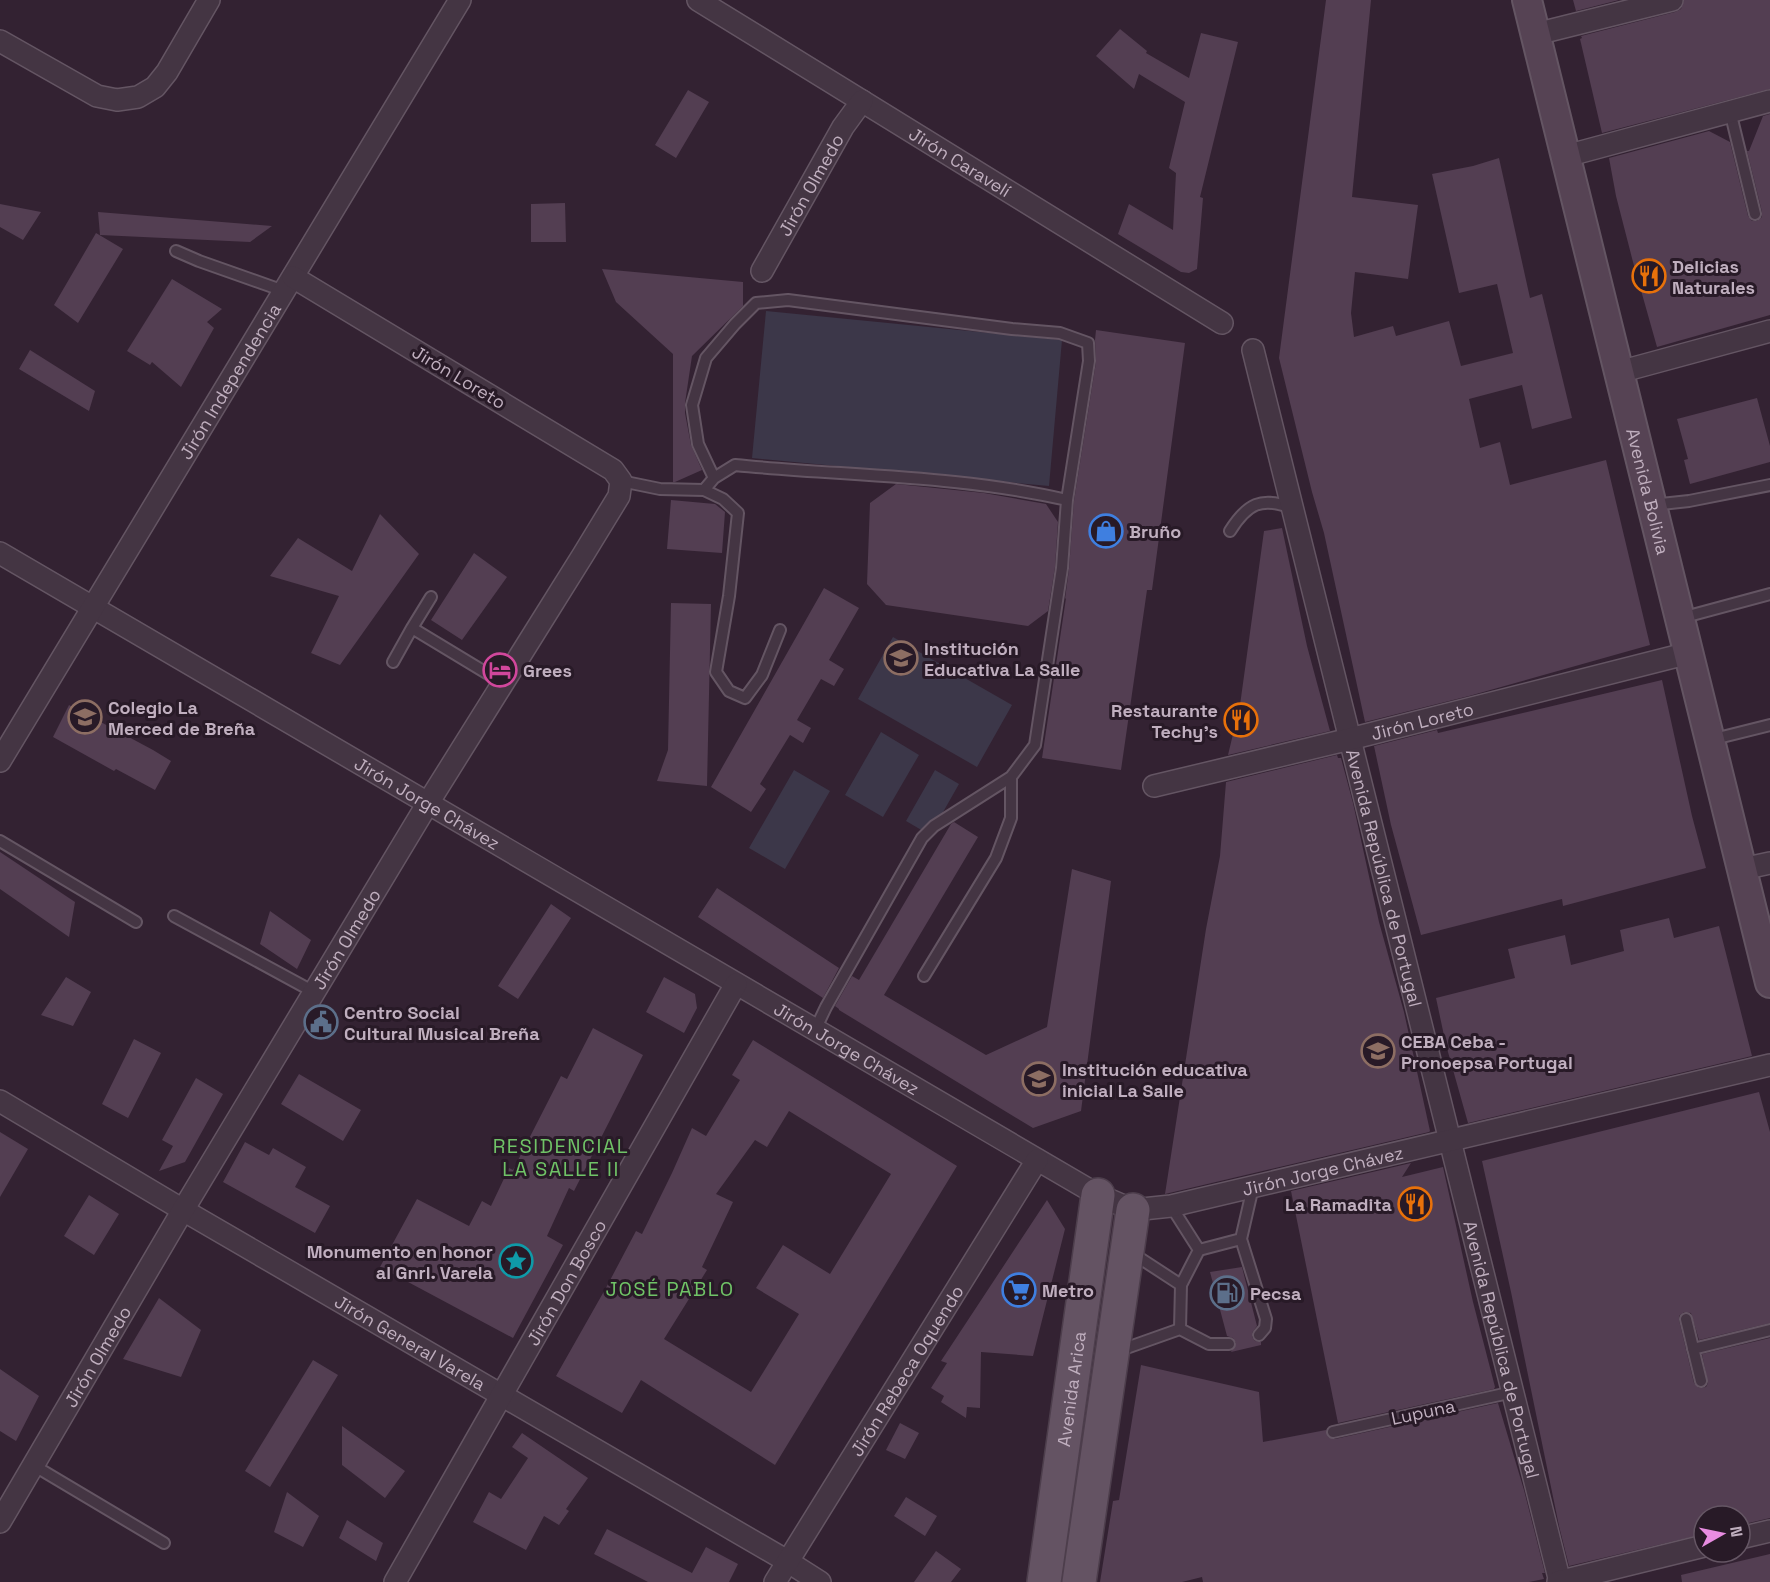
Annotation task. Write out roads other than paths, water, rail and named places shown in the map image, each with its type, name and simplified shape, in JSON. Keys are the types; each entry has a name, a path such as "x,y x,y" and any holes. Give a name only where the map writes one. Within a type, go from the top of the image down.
{"main road":[{"name":"Avenida Bolivia","path":"1527,0 1770,983"},
{"name":"Avenida Arica","path":"1044,1582 1098,1195"},
{"name":"Avenida Arica","path":"1079,1582 1133,1210"}],"street":[{"path":"0,41 97,96 117,100 138,96 154,87 167,72 209,0"},
{"name":"Jirón Independencia","path":"0,761 460,0"},
{"name":"Jirón Caravelí","path":"698,0 1222,323"},
{"path":"1536,34 1672,0"},
{"name":"Jirón Olmedo","path":"762,272 843,127 862,101"},
{"path":"1566,156 1770,101"},
{"name":"Jirón Loreto","path":"289,284 613,470 621,481"},
{"path":"1619,372 1770,331"},
{"name":"Avenida República de Portugal","path":"1253,350 1559,1582"},
{"name":"Jirón Olmedo","path":"0,1522 183,1210 428,803 619,496 621,481"},
{"name":"Jirón Jorge Chávez","path":"0,553 1037,1160 1098,1195 1133,1210 1171,1206 1770,1065"},
{"name":"Jirón Loreto","path":"1154,786 1689,654"},
{"path":"1742,869 1770,863"},
{"name":"Jirón Don Bosco","path":"395,1582 736,984"},
{"name":"Jirón General Varela","path":"0,1101 820,1582"},
{"name":"Jirón Rebeca Oquendo","path":"775,1582 1037,1160"},
{"path":"1752,1535 1770,1531"},
{"path":"1559,1582 1692,1549"}],"lane":[{"path":"1730,111 1755,214"},
{"path":"176,251 199,261 289,284"},
{"path":"714,478 698,444 692,405 706,358 756,303 788,300 1012,329 1060,333 1088,343 1089,361 1067,500 1062,568 1035,744 1011,777 934,826 922,838 815,1030"},
{"path":"704,489 714,478 735,465 934,480 1031,492 1067,500"},
{"path":"621,481 660,489 704,489 723,499 738,513 729,596 716,672 729,691 746,698 762,675 780,630"},
{"path":"1652,505 1689,501 1770,485"},
{"path":"1230,531 1240,515 1256,504 1275,502 1293,508"},
{"path":"1680,618 1770,594"},
{"path":"393,662 431,597"},
{"path":"412,628 503,682"},
{"path":"1710,740 1770,725"},
{"path":"924,976 996,858 1011,818 1011,777"},
{"path":"0,841 136,922"},
{"path":"174,916 314,992"},
{"path":"1253,1186 1241,1239 1266,1318 1265,1328 1259,1335"},
{"path":"1171,1206 1199,1250"},
{"path":"1180,1329 1181,1285 1199,1250 1241,1239"},
{"path":"1127,1250 1181,1285"},
{"path":"1686,1320 1701,1381"},
{"path":"1112,1353 1180,1329 1209,1344 1229,1344"},
{"path":"1694,1349 1770,1330"},
{"name":"Lupuna","path":"1333,1432 1513,1392"},
{"path":"33,1466 164,1543"}],"place":[{"name":"Delicias Naturales","path":"1649,276"},
{"name":"Bruño","path":"1106,531"},
{"name":"Institución Educativa La Salle","path":"901,658"},
{"name":"Grees","path":"500,670"},
{"name":"Colegio La Merced de Breña","path":"85,717"},
{"name":"Restaurante Techy's","path":"1241,720"},
{"name":"Centro Social Cultural Musical Breña","path":"321,1022"},
{"name":"CEBA Ceba - Pronoepsa Portugal","path":"1378,1051"},
{"name":"Institución educativa inicial La Salle","path":"1039,1079"},
{"name":"La Ramadita","path":"1415,1204"},
{"name":"Monumento en honor al Gnrl. Varela","path":"516,1261"},
{"name":"Metro","path":"1019,1290"},
{"name":"Pecsa","path":"1227,1293"}],"district":[{"name":"RESIDENCIAL LA SALLE II","path":"561,1158"},
{"name":"JOSÉ PABLO","path":"670,1289"}]}
